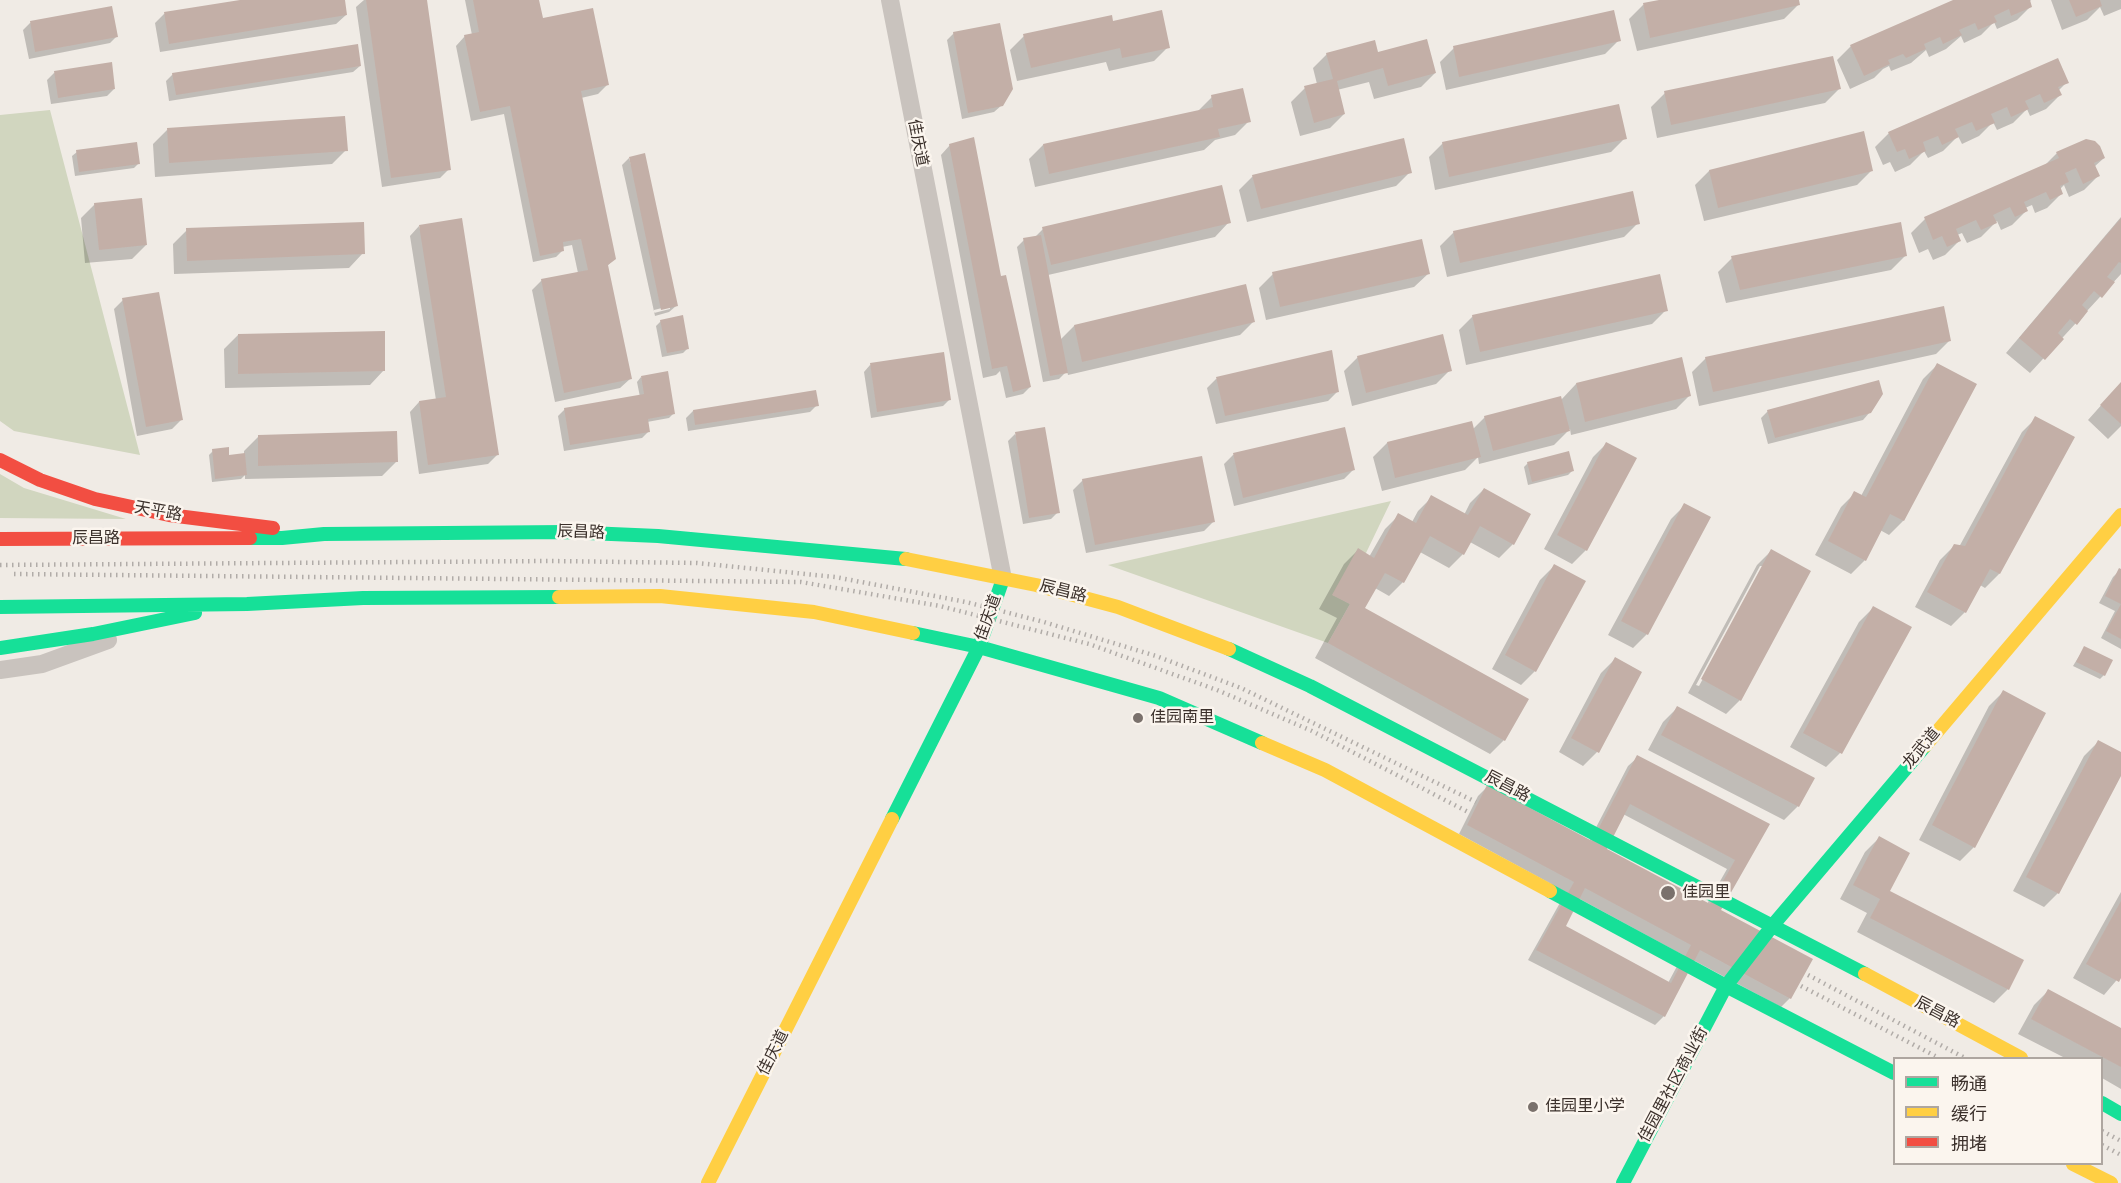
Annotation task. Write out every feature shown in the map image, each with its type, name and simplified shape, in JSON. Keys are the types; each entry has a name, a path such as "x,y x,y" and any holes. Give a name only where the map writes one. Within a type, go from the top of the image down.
{"main road":[{"name":"天平路","path":"0,460 40,480 95,499 133,508 209,521 324,534"},
{"name":"龙武道","path":"1726,986 1773,924 2121,515"},
{"name":"辰昌路","path":"0,539 282,538 324,534 565,532 658,536 920,560 1036,585 1118,607 1232,650 1310,686 1773,924 2017,1057"},
{"name":"佳庆道","path":"708,1183 979,646 1003,579"},
{"path":"0,606 247,604 363,598 660,596 814,612 979,646 1160,698 1335,776 1726,986 1893,1072"},
{"path":"0,648 93,634 247,604"},
{"name":"佳园里社区商业街","path":"1623,1183 1726,986"},
{"path":"2103,1104 2121,1114"},
{"path":"2075,1165 2111,1183"}],"street":[{"name":"佳庆道","path":"890,0 1003,579"},
{"path":"0,670 42,664 167,618"}],"green space":[{"path":"50,110 140,455 14,431 0,421 0,115"},
{"path":"0,474 24,488 126,519 0,518"},
{"path":"1391,501 1366,553 1333,595 1350,604 1328,643 1108,565"}],"building":[{"path":"240,0 345,0 347,15 169,44 164,12"},
{"path":"366,0 427,0 451,170 391,178"},
{"path":"473,0 539,0 543,18 593,8 609,85 581,91 616,259 608,265 632,379 564,393 541,279 588,270 581,239 563,242 564,251 540,256 510,106 480,112 464,35 479,32"},
{"path":"1659,0 1799,0 1800,5 1650,38 1643,3"},
{"path":"1953,0 2030,0 2032,7 2011,16 2009,9 1994,16 1997,22 1978,30 1975,23 1959,30 1962,35 1943,44 1940,37 1924,44 1926,49 1906,58 1903,54 1888,60 1890,64 1864,76 1850,45"},
{"path":"2069,0 2100,0 2102,6 2076,17"},
{"path":"112,6 118,37 35,52 30,21"},
{"path":"1162,10 1170,48 1122,58 1120,48 1031,68 1023,34 1112,15 1113,21"},
{"path":"1614,10 1621,41 1459,77 1453,46"},
{"path":"1000,23 1013,89 1003,106 968,113 953,32"},
{"path":"1427,39 1436,73 1388,86 1383,68 1337,81 1345,114 1314,123 1304,86 1333,79 1326,53 1375,40 1378,52"},
{"path":"358,44 361,66 176,95 172,73"},
{"path":"1833,56 1841,89 1671,125 1664,91"},
{"path":"2058,58 2069,83 2058,87 2062,95 2044,103 2040,94 2025,101 2029,109 2011,117 2007,107 1991,114 1995,123 1976,131 1972,122 1955,129 1959,137 1942,145 1938,136 1923,142 1926,151 1909,159 1905,149 1897,152 1888,132"},
{"path":"112,62 115,89 58,98 54,71"},
{"path":"1243,88 1251,122 1218,129 1220,137 1049,174 1043,144 1213,107 1211,95"},
{"path":"1619,104 1627,139 1449,177 1442,142"},
{"path":"345,116 348,151 169,163 167,128"},
{"path":"1864,131 1873,171 1718,208 1709,170"},
{"path":"974,137 1001,276 1006,275 1031,387 1013,392 1007,366 992,369 949,144"},
{"path":"1404,138 1412,173 1261,209 1252,175"},
{"path":"2086,139 2095,141 2100,146 2105,158 2094,163 2100,176 2083,184 2076,168 2065,173 2069,182 2060,186 2063,194 2050,200 2046,192 2024,202 2028,211 2015,217 2010,207 1993,215 1997,223 1981,230 1976,220 1956,229 1961,241 1947,247 1942,236 1933,240 1924,217 2059,158 2056,152"},
{"path":"137,142 140,164 79,172 76,150"},
{"path":"645,153 678,306 661,310 629,157"},
{"path":"1222,185 1231,223 1051,265 1042,227"},
{"path":"1633,191 1640,224 1460,263 1453,231"},
{"path":"142,198 147,245 99,250 94,203"},
{"path":"462,218 499,455 428,465 419,401 446,397 419,225"},
{"path":"2121,218 2121,263 2119,262 2107,277 2115,282 2102,298 2094,291 2082,305 2088,311 2077,325 2070,319 2058,333 2064,339 2045,360 2019,338"},
{"path":"364,222 365,254 187,261 186,228"},
{"path":"1901,222 1907,256 1740,290 1731,256"},
{"path":"1041,235 1068,373 1050,376 1023,238"},
{"path":"1422,239 1430,274 1280,307 1272,272"},
{"path":"1660,274 1668,311 1480,352 1472,315"},
{"path":"1246,284 1255,322 1082,362 1074,325"},
{"path":"159,292 183,420 146,427 122,298"},
{"path":"1944,306 1951,341 1713,392 1705,357"},
{"path":"683,315 689,349 667,353 660,320"},
{"path":"385,331 385,371 238,374 238,334"},
{"path":"1443,334 1452,371 1366,393 1357,356"},
{"path":"1332,350 1339,392 1225,416 1216,377"},
{"path":"944,352 951,400 877,412 870,363"},
{"path":"1682,357 1691,396 1585,422 1576,383"},
{"path":"1937,363 1977,384 1904,521 1890,514 1866,561 1828,541 1854,491 1866,497"},
{"path":"668,371 675,414 648,419 650,432 570,445 564,408 644,394 641,376"},
{"path":"1879,380 1883,394 1871,413 1775,438 1767,410"},
{"path":"2121,382 2121,424 2100,405"},
{"path":"816,390 819,406 695,425 693,410"},
{"path":"1561,396 1570,431 1493,451 1484,416"},
{"path":"2035,416 2075,437 2000,574 1990,569 1966,613 1927,592 1954,544 1965,546"},
{"path":"1472,421 1481,457 1395,478 1387,442"},
{"path":"1045,427 1060,513 1029,518 1015,432"},
{"path":"1345,427 1355,470 1243,498 1233,453"},
{"path":"397,431 398,462 258,466 258,435"},
{"path":"1606,442 1637,458 1587,551 1557,535"},
{"path":"229,447 229,455 245,453 247,475 215,479 212,449"},
{"path":"1569,451 1574,471 1532,482 1527,462"},
{"path":"1202,456 1215,522 1095,545 1082,479"},
{"path":"1484,488 1531,514 1514,545 1480,526 1464,555 1430,536 1404,583 1385,573 1365,608 1529,699 1505,741 1328,643 1350,604 1332,595 1358,548 1374,558 1398,513 1416,523 1431,495 1468,515"},
{"path":"1684,503 1711,517 1648,635 1621,621"},
{"path":"1771,549 1811,571 1741,701 1701,679"},
{"path":"1554,564 1586,581 1536,672 1505,655"},
{"path":"2119,568 2121,569 2121,604 2105,596"},
{"path":"2121,604 2121,639 2106,631"},
{"path":"1873,606 1912,627 1842,754 1803,733"},
{"path":"2084,646 2113,660 2105,676 2076,662"},
{"path":"1615,657 1642,672 1599,753 1571,738"},
{"path":"2003,690 2046,713 1975,848 1932,825"},
{"path":"1677,706 1815,778 1799,807 1661,735"},
{"path":"2098,740 2121,752 2121,776 2059,894 2026,877"},
{"path":"1637,755 1770,824 1721,910 1813,959 1791,999 1700,950 1665,1017 1536,950 1574,882 1467,825 1487,785 1592,841","holes":["1630,804 1735,860 1710,904 1607,849","1585,888 1691,945 1671,983 1566,926"]},
{"path":"1879,836 1910,853 1890,891 2024,960 2009,990 1870,918 1880,899 1853,885"},
{"path":"2121,901 2121,978 2119,982 2086,964"},
{"path":"2048,989 2121,1028 2121,1067 2103,1057 2031,1019"}],"railway":[{"path":"0,565 550,561 697,563 835,577 966,602 1044,622 1156,656 1241,688 1476,802"},
{"path":"14,574 801,582 940,606 1089,644 1217,690 1312,731 1470,813"},
{"path":"1808,975 1963,1057"},
{"path":"1801,986 1937,1057"},
{"path":"2103,1132 2121,1141"},
{"path":"2103,1146 2121,1155"}],"traffic: fast":[{"path":"250,538 324,534 565,532 658,536 906,559"},
{"path":"892,819 979,647 1003,579"},
{"path":"0,607 247,604 363,598 559,597"},
{"path":"0,648 93,634 195,613"},
{"path":"913,633 979,647 1159,698 1262,743"},
{"path":"1229,649 1310,686 1865,974"},
{"path":"1623,1183 1726,986 1773,925 1925,746"},
{"path":"1550,891 1893,1072"},
{"path":"2103,1104 2121,1114"}],"traffic: slow":[{"path":"1925,746 2121,515"},
{"path":"906,559 1036,585 1118,607 1229,649"},
{"path":"559,597 660,596 814,612 913,633"},
{"path":"1262,743 1325,770 1550,891"},
{"path":"708,1183 892,819"},
{"path":"1865,974 2019,1057"},
{"path":"2075,1165 2111,1183"}],"traffic: jam":[{"path":"0,460 40,480 95,499 169,515 273,528"},
{"path":"0,539 250,538"}],"place":[{"name":"佳园南里","path":"1138,718"},
{"name":"佳园里","path":"1668,893"},
{"name":"佳园里小学","path":"1533,1107"}]}
